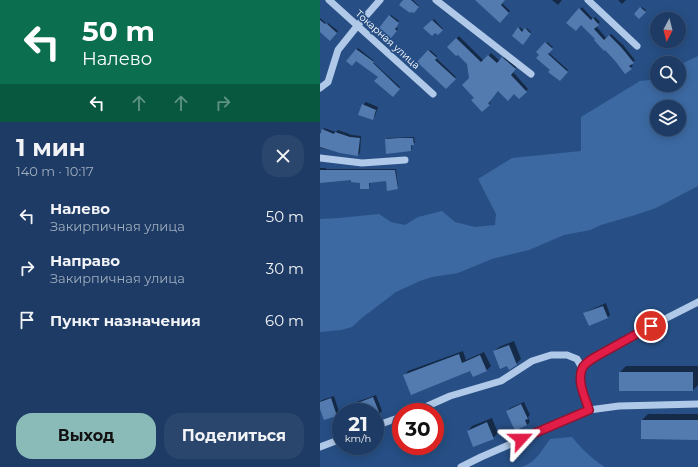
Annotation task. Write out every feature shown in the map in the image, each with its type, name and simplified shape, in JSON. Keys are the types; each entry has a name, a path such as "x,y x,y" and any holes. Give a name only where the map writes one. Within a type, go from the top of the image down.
{"street":[{"name":"Токарная улица","path":"329,0 433,94"},
{"path":"320,88 328,82 338,50 380,0"},
{"path":"436,0 531,74"},
{"path":"588,0 637,46"},
{"path":"320,158 362,163 404,160"},
{"path":"582,368 589,361 604,352 698,302"},
{"path":"434,403 450,396 501,380 532,361 551,355 567,354 577,359 582,368 582,388 589,410"},
{"path":"461,467 481,456 589,410 619,406 698,404"},
{"path":"320,447 332,442"}],"shaded area":[{"path":"698,56 698,186 656,208 601,225 590,230 564,235 529,250 492,259 458,273 432,277 420,281 396,292 352,327 341,330 320,332 320,219 379,214 391,222 405,225 418,217 442,211 455,222 475,227 495,225 496,214 478,179 512,158 581,151 581,117 640,81 650,80 650,92 686,92 686,62"},
{"path":"572,437 587,454 605,467 522,467 531,462 541,452 550,439"}],"building":[{"path":"403,0 411,0 419,7 414,13 410,13 399,5"},
{"path":"475,0 505,0 501,5 509,13 500,23"},
{"path":"640,7 646,12 639,19 634,14"},
{"path":"579,8 591,20 593,18 599,25 594,29 604,40 609,35 621,47 634,63 629,66 632,69 625,74 616,62 581,25 576,31 566,23"},
{"path":"389,15 399,23 395,29 397,31 391,38 379,28"},
{"path":"320,20 325,24 326,23 337,33 330,41 320,32"},
{"path":"432,20 443,30 438,35 435,33 432,36 423,28"},
{"path":"518,27 522,32 525,28 531,34 523,45 512,36"},
{"path":"456,38 481,62 488,55 497,63 502,57 516,69 511,75 527,92 519,99 514,94 508,101 498,91 488,104 490,105 482,112 471,100 474,98 462,85 469,78 467,64 447,47"},
{"path":"545,42 553,49 548,54 568,72 560,81 548,72 550,70 536,58 539,55 536,52"},
{"path":"356,49 374,62 373,63 400,89 393,97 374,81 378,77 356,61 352,66 346,61"},
{"path":"428,50 437,58 435,60 456,79 446,89 417,62"},
{"path":"362,104 376,110 373,120 358,115"},
{"path":"322,129 334,134 335,132 350,137 360,138 358,156 340,153 320,147 320,134"},
{"path":"413,138 414,145 411,145 411,151 386,154 385,139"},
{"path":"320,170 395,170 398,189 387,191 386,181 369,183 369,189 360,189 360,183 351,182 351,180 320,183"},
{"path":"603,306 608,318 589,326 583,313"},
{"path":"509,345 517,365 509,370 507,366 500,369 493,351"},
{"path":"459,354 462,363 480,355 487,371 473,377 470,371 411,395 403,375"},
{"path":"619,372 693,372 693,391 619,391"},
{"path":"373,397 375,403 358,403"},
{"path":"331,398 333,403 332,418 324,420 320,409 320,402"},
{"path":"521,404 528,419 525,420 527,425 515,431 506,411"},
{"path":"641,420 698,420 698,440 641,439"},
{"path":"487,422 494,439 473,447 467,431"}],"route":[{"path":"521,439 589,410 582,388 582,368 597,356 651,326"}]}
